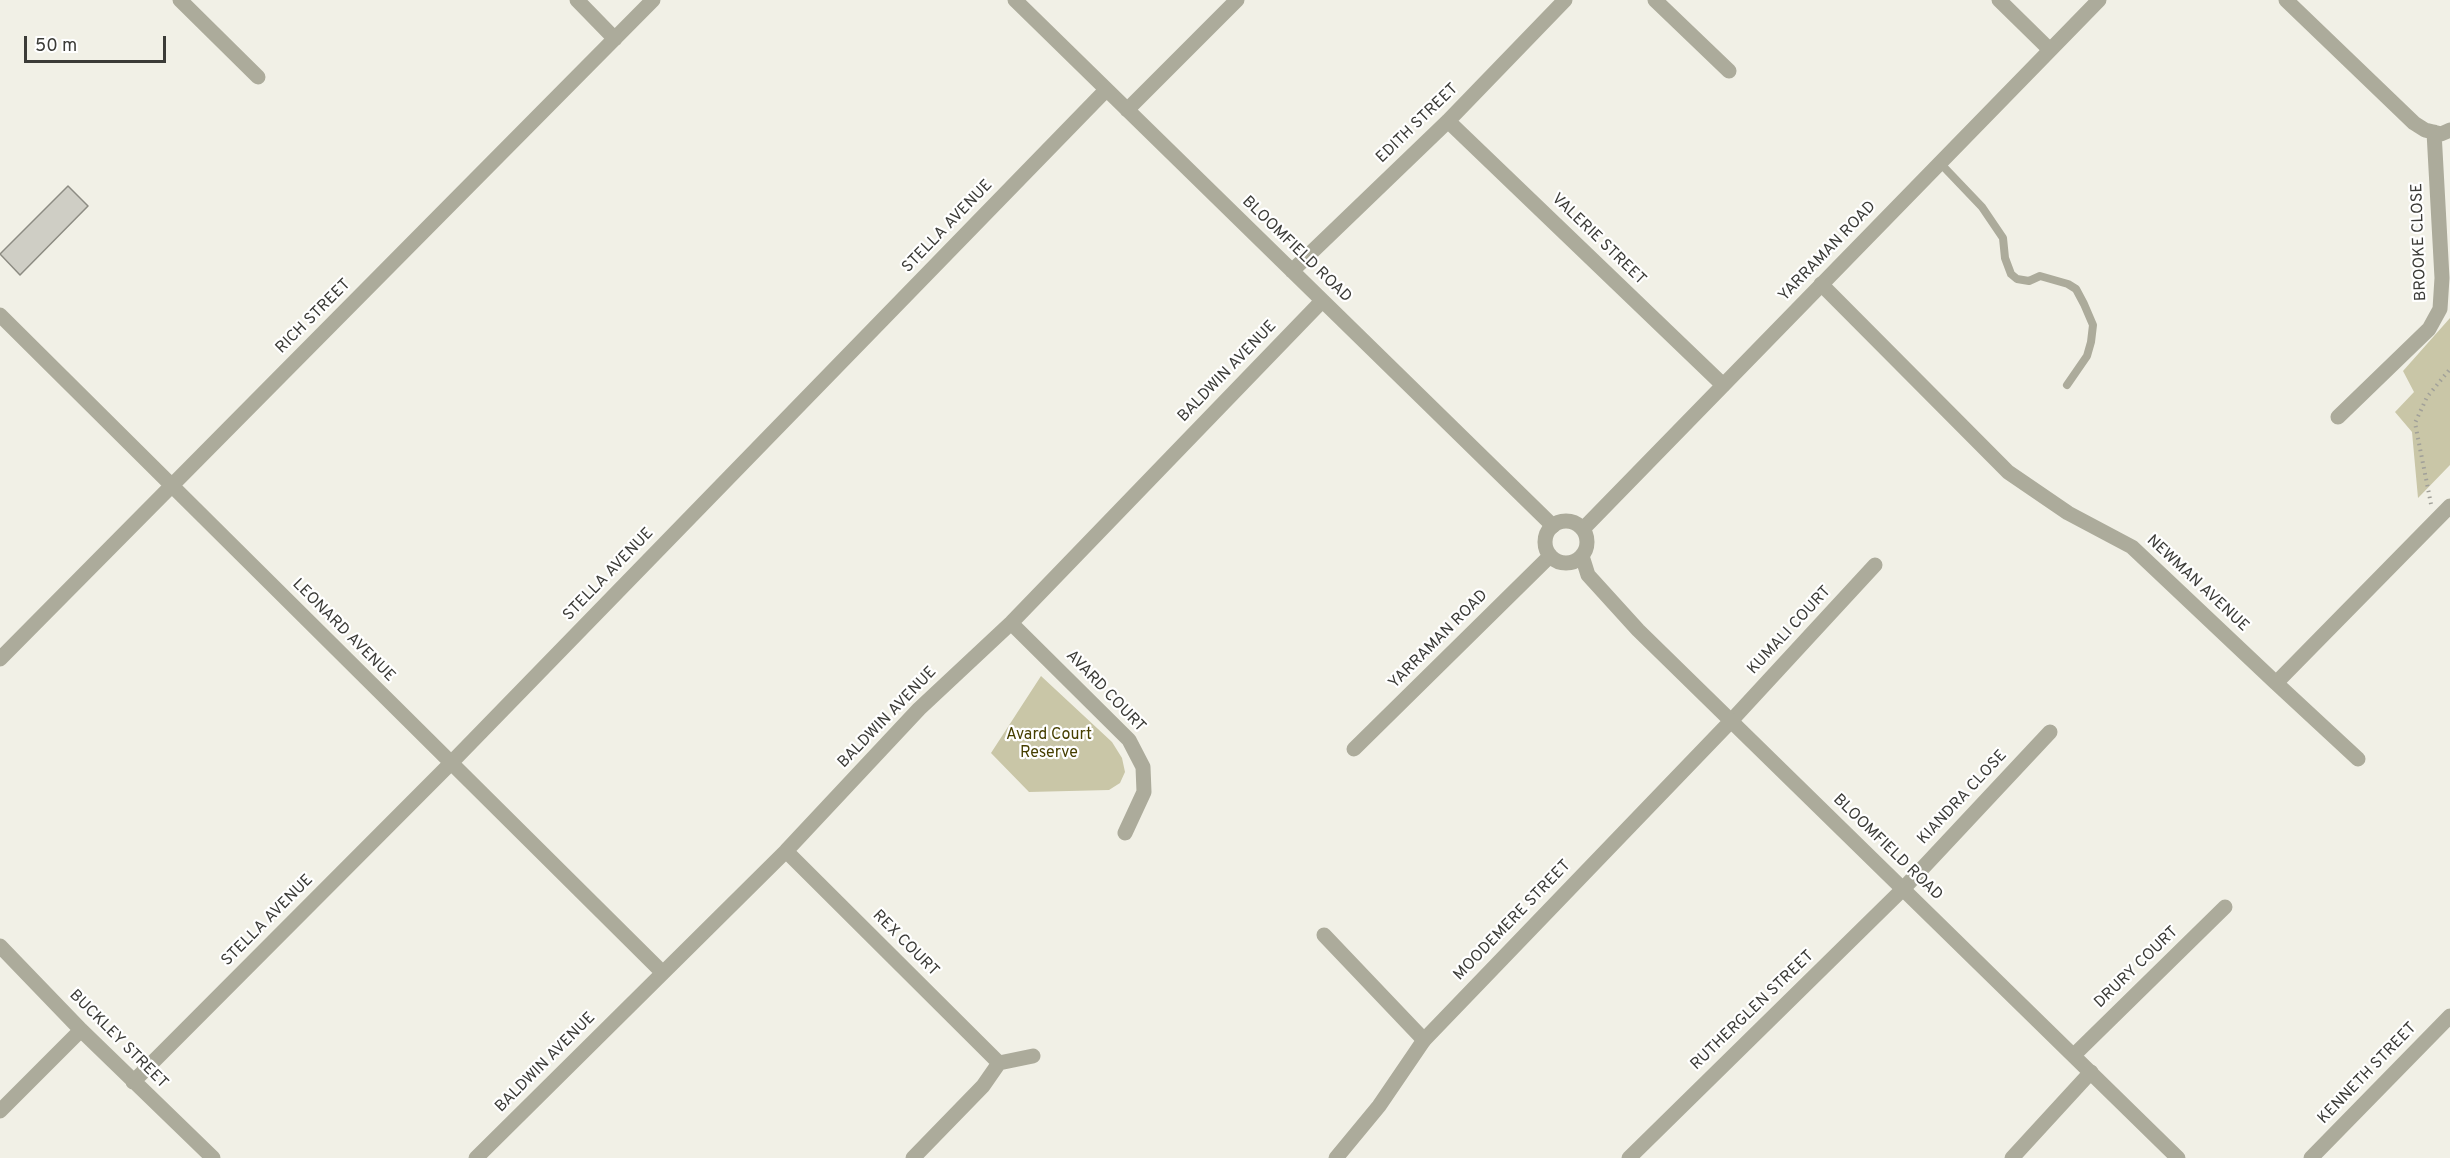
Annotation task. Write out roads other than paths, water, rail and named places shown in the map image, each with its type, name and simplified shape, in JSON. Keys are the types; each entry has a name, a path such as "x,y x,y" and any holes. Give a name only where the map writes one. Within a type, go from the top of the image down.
{"street":[{"path":"180,0 258,77"},
{"path":"577,0 615,39"},
{"name":"RICH STREET","path":"0,659 653,0"},
{"name":"BLOOMFIELD ROAD","path":"1015,0 1553,526"},
{"path":"1127,110 1237,0"},
{"name":"EDITH STREET","path":"1292,271 1449,121 1565,0"},
{"path":"1655,0 1729,71"},
{"path":"1998,0 2049,49"},
{"name":"YARRAMAN ROAD","path":"1583,529 2099,0"},
{"path":"2286,0 2414,123 2425,130 2441,134 2450,130"},
{"name":"STELLA AVENUE","path":"133,1082 451,763 1106,90"},
{"name":"VALERIE STREET","path":"1449,121 1723,384"},
{"name":"BROOKE CLOSE","path":"2338,417 2429,329 2440,309 2442,278 2434,132"},
{"name":"NEWMAN AVENUE","path":"1821,285 2008,472 2068,513 2132,547 2358,759"},
{"name":"BALDWIN AVENUE","path":"476,1158 786,851 919,709 1011,623 1322,301"},
{"name":"LEONARD AVENUE","path":"0,315 662,972"},
{"path":"2276,683 2450,506"},
{"path":"1572,522 1583,529 1587,546 1582,556 1569,563 1556,561 1550,556 1546,537 1553,526 1558,523 1572,522"},
{"name":"YARRAMAN ROAD","path":"1354,749 1550,556"},
{"name":"BLOOMFIELD ROAD","path":"1582,556 1588,575 1638,630 2178,1158"},
{"name":"KUMALI COURT","path":"1731,721 1875,565"},
{"name":"AVARD COURT","path":"1011,623 1129,740 1143,767 1144,792 1125,832"},
{"name":"MOODEMERE STREET","path":"1336,1158 1379,1106 1424,1040 1731,721"},
{"name":"KIANDRA CLOSE","path":"1903,889 2050,732"},
{"name":"REX COURT","path":"786,851 999,1063"},
{"name":"RUTHERGLEN STREET","path":"1629,1158 1903,889"},
{"name":"DRURY COURT","path":"2074,1055 2225,907"},
{"path":"1324,934 1424,1040"},
{"name":"BUCKLEY STREET","path":"0,946 133,1082 213,1158"},
{"name":"KENNETH STREET","path":"2311,1158 2450,1016"},
{"path":"0,1111 81,1030"},
{"path":"913,1158 983,1086 999,1063 1033,1056"},
{"path":"2012,1158 2091,1072"}],"lane":[{"path":"1940,162 1982,207 2003,238 2005,258 2011,274 2017,279 2029,281 2040,276 2068,284 2076,289 2093,325 2087,356 2067,385"}],"park label":[{"name":"Avard Court Reserve","path":"1049,745"}]}
